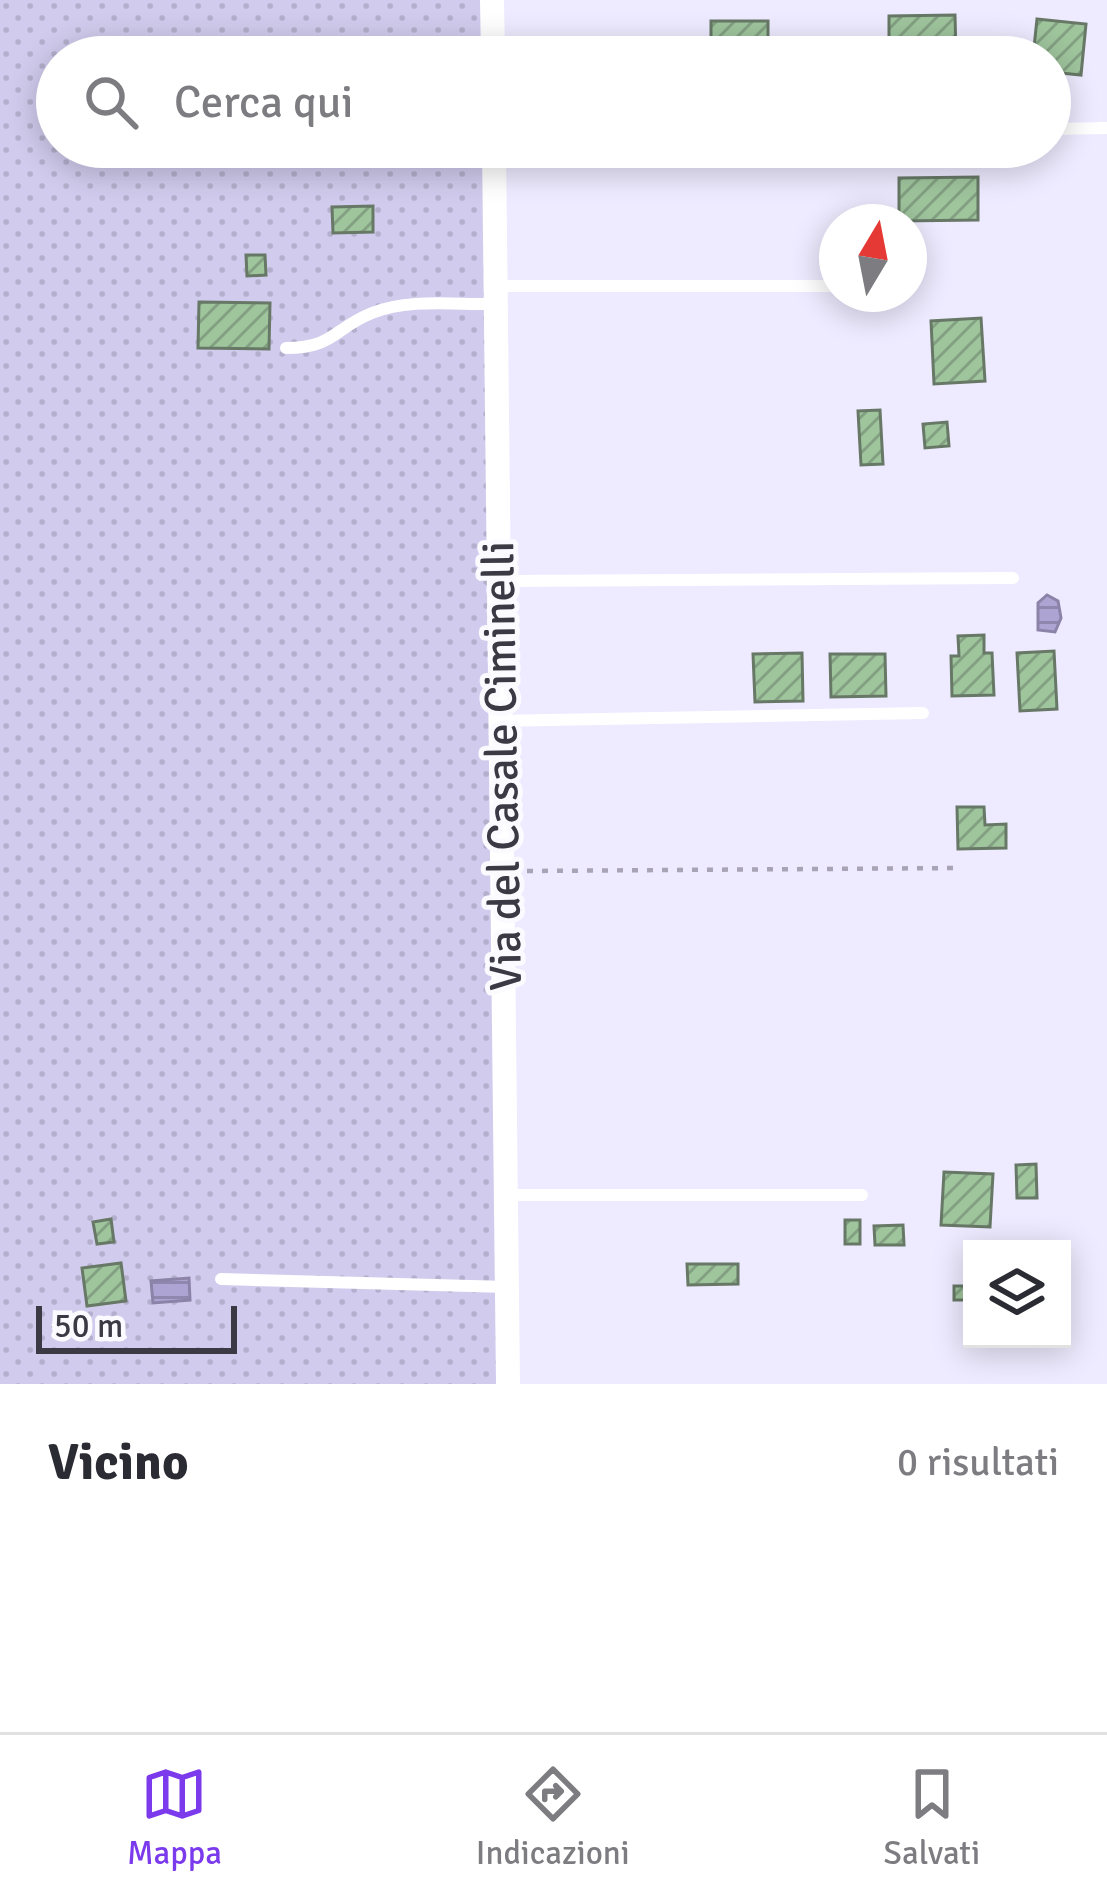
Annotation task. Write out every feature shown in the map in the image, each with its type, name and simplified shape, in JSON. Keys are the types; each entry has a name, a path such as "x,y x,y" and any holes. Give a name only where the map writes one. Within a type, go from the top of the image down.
{"street":[{"path":"492,0 493,36"},
{"name":"Via del Casale Ciminelli","path":"494,168 508,1384"}],"lane":[{"path":"1071,128 1107,128"},
{"path":"286,348 321,345 361,318 394,306 496,295 819,286"},
{"path":"499,581 1012,578"},
{"path":"501,721 923,713"},
{"path":"506,1195 862,1195"},
{"path":"221,1279 507,1287"}],"path":[{"path":"502,872 959,868"}],"shaded area":[{"path":"0,0 492,0 493,36 36,36 36,168 494,168 508,1384 0,1384"},
{"path":"1047,595 1058,601 1061,618 1055,632 1038,630 1038,603"},
{"path":"189,1278 190,1300 153,1303 151,1281"}],"building":[{"path":"955,15 956,36 889,36 889,16"},
{"path":"1037,19 1086,24 1081,75 1071,74 1071,36 1035,36"},
{"path":"711,21 768,21 768,36 711,36"},
{"path":"978,177 978,220 927,221 927,204 899,204 899,178"},
{"path":"373,206 373,232 333,233 332,207"},
{"path":"246,255 265,255 266,275 247,276"},
{"path":"199,302 270,303 269,349 198,348"},
{"path":"981,318 985,381 934,384 931,321"},
{"path":"880,410 883,464 861,465 858,411"},
{"path":"947,422 949,446 925,448 923,424"},
{"path":"984,635 984,653 992,653 994,695 952,696 951,656 959,656 958,636"},
{"path":"1054,651 1057,709 1020,711 1017,653"},
{"path":"802,653 803,701 755,702 753,654"},
{"path":"830,654 885,654 886,696 831,697"},
{"path":"957,807 984,807 985,825 1006,824 1006,848 958,849"},
{"path":"1036,1164 1037,1198 1017,1198 1016,1165"},
{"path":"944,1172 993,1174 990,1227 941,1225"},
{"path":"111,1219 114,1242 97,1244 93,1222"},
{"path":"845,1220 860,1220 860,1244 845,1244"},
{"path":"903,1225 904,1245 875,1245 874,1226"},
{"path":"121,1263 126,1301 87,1306 82,1268"},
{"path":"687,1264 738,1264 738,1284 688,1285"},
{"path":"954,1286 963,1286 963,1300 954,1300"}]}
